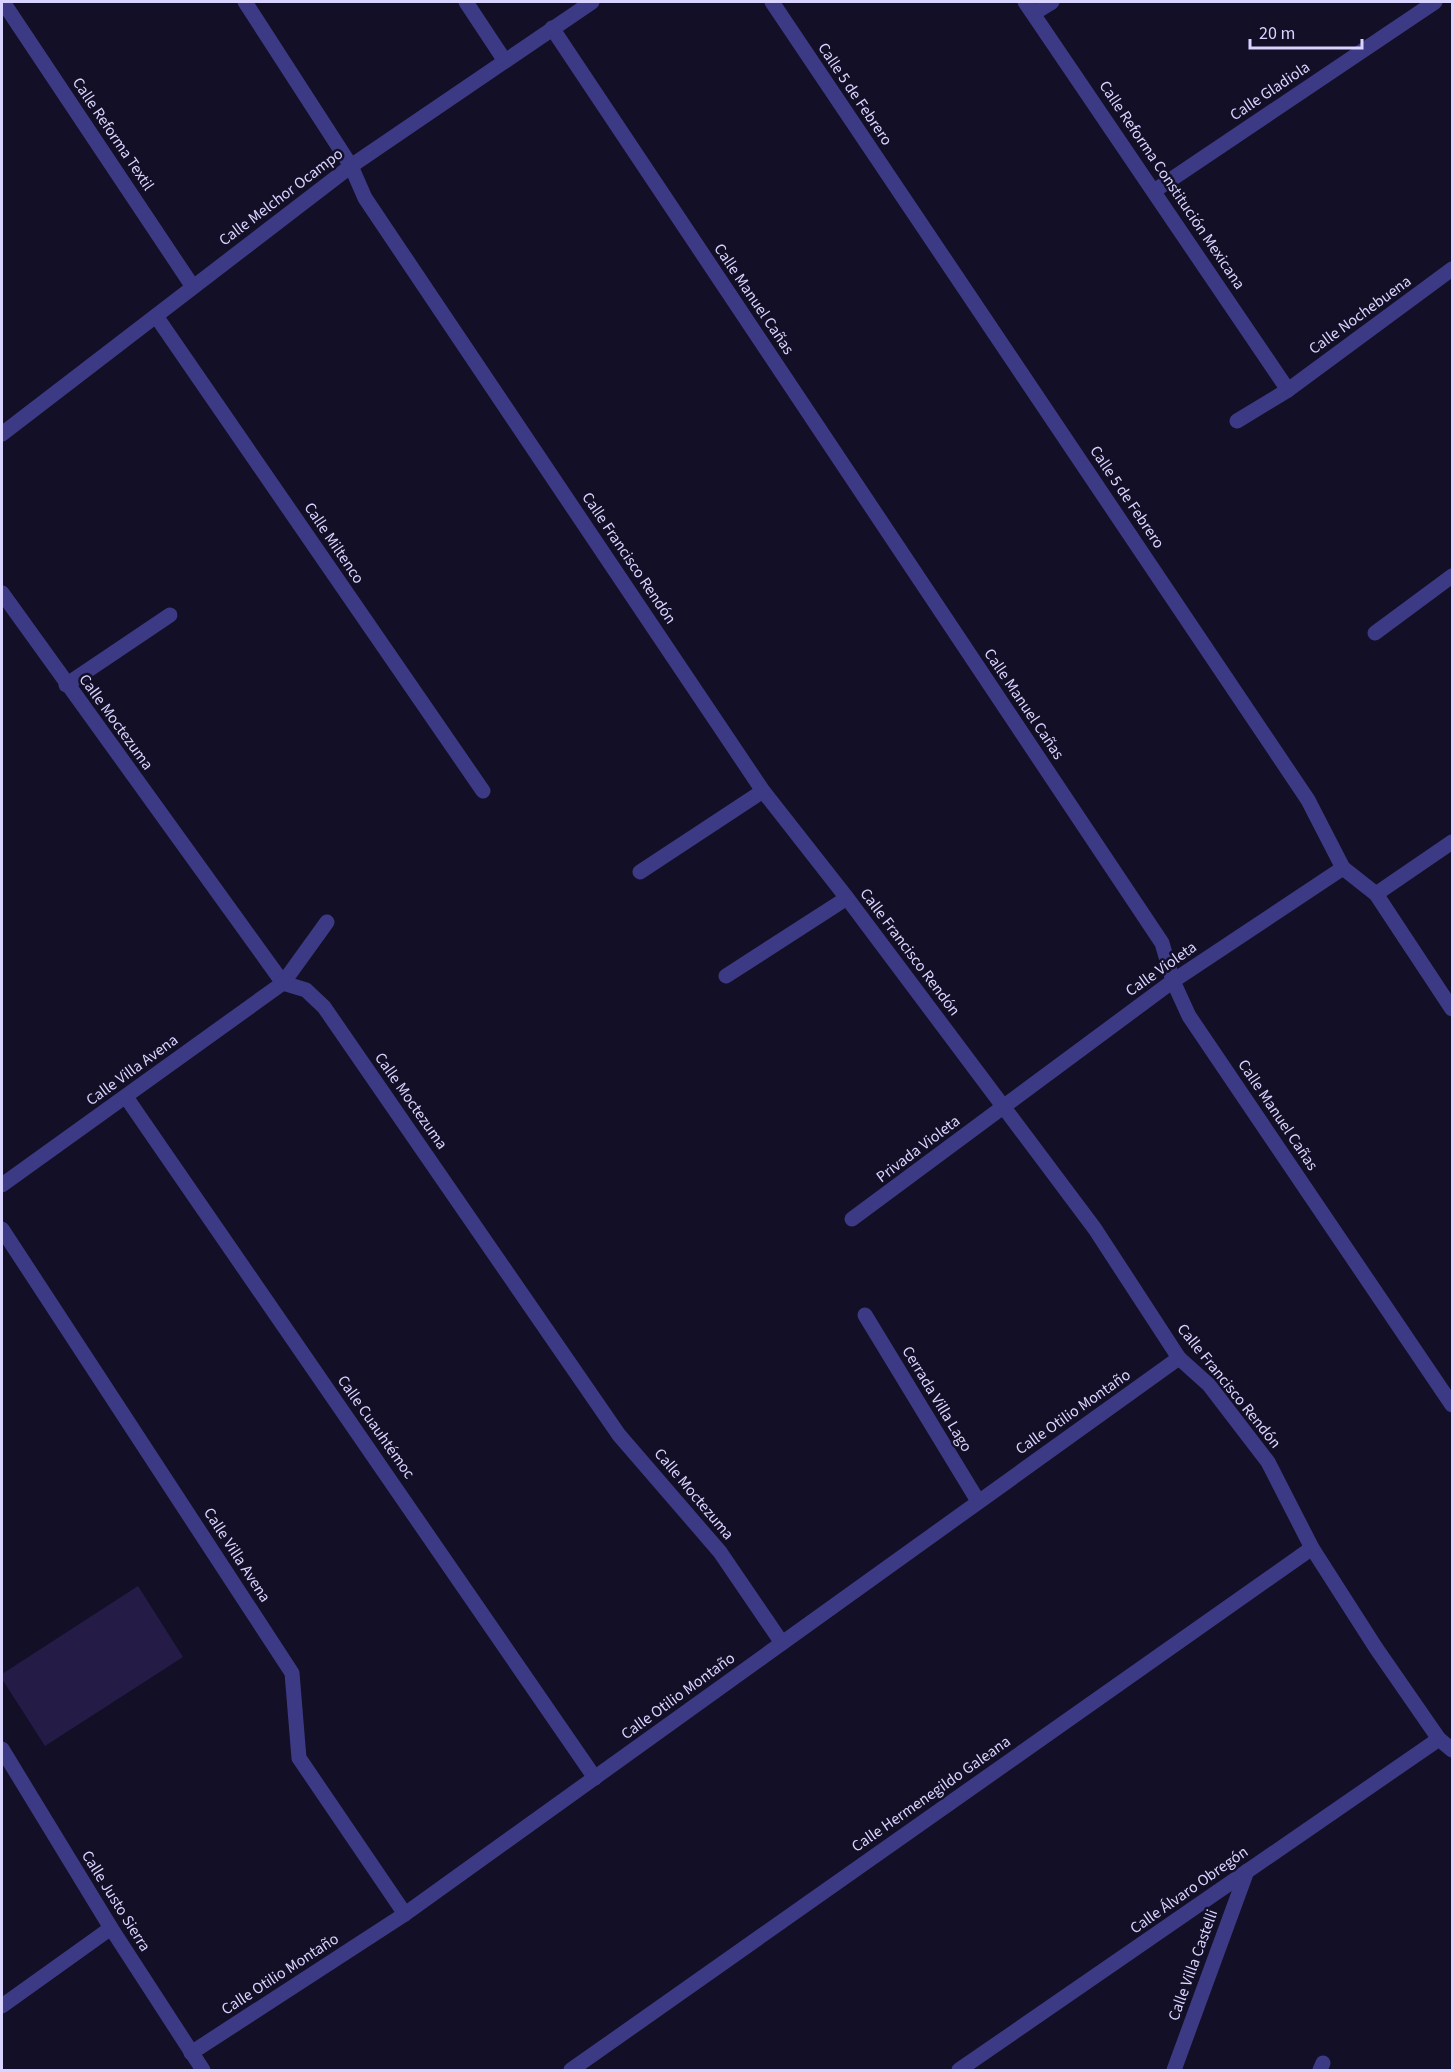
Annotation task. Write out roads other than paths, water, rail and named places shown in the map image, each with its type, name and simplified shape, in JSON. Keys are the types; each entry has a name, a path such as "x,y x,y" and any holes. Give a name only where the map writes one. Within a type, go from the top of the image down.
{"street":[{"name":"Calle Reforma Textil","path":"3,2 193,287"},
{"name":"Calle Francisco Rendón","path":"245,2 351,166 365,198 764,791 1095,1229 1179,1358 1209,1385 1268,1462 1312,1548 1376,1648 1439,1739 1452,1750"},
{"path":"466,2 504,60"},
{"name":"Calle Melchor Ocampo","path":"2,434 351,166 589,2"},
{"name":"Calle 5 de Febrero","path":"772,2 1308,800 1342,868 1376,894 1452,1009"},
{"path":"1029,7 1052,2"},
{"name":"Calle Gladiola","path":"1154,191 1435,2"},
{"name":"Calle Reforma Constitución Mexicana","path":"1029,7 1288,390"},
{"name":"Calle Manuel Cañas","path":"552,28 1162,943 1173,981 1189,1016 1452,1405"},
{"name":"Calle Nochebuena","path":"1237,422 1288,390 1452,269"},
{"name":"Calle Miltenco","path":"156,316 483,791"},
{"path":"1375,633 1452,576"},
{"name":"Calle Moctezuma","path":"2,593 66,685 283,983 306,990 324,1007 619,1435 720,1552 782,1643"},
{"path":"66,685 170,615"},
{"path":"640,872 764,791"},
{"path":"1376,894 1452,842"},
{"name":"Calle Violeta","path":"1004,1106 1173,981 1342,868"},
{"path":"726,976 847,898"},
{"name":"Calle Villa Avena","path":"2,1185 283,983 327,921"},
{"name":"Calle Cuauhtémoc","path":"126,1097 595,1778"},
{"name":"Privada Violeta","path":"852,1220 1004,1106"},
{"name":"Calle Villa Avena","path":"2,1228 292,1673 299,1758 405,1914"},
{"name":"Cerrada Villa Lago","path":"865,1315 978,1501"},
{"name":"Calle Otilio Montaño","path":"191,2054 405,1914 1179,1358"},
{"name":"Calle Hermenegildo Galeana","path":"571,2070 1312,1548"},
{"name":"Calle Álvaro Obregón","path":"959,2070 1439,1739"},
{"name":"Calle Justo Sierra","path":"2,1749 111,1928 203,2070"},
{"name":"Calle Villa Castelli","path":"1174,2070 1247,1871"},
{"path":"2,2006 111,1928"}]}
